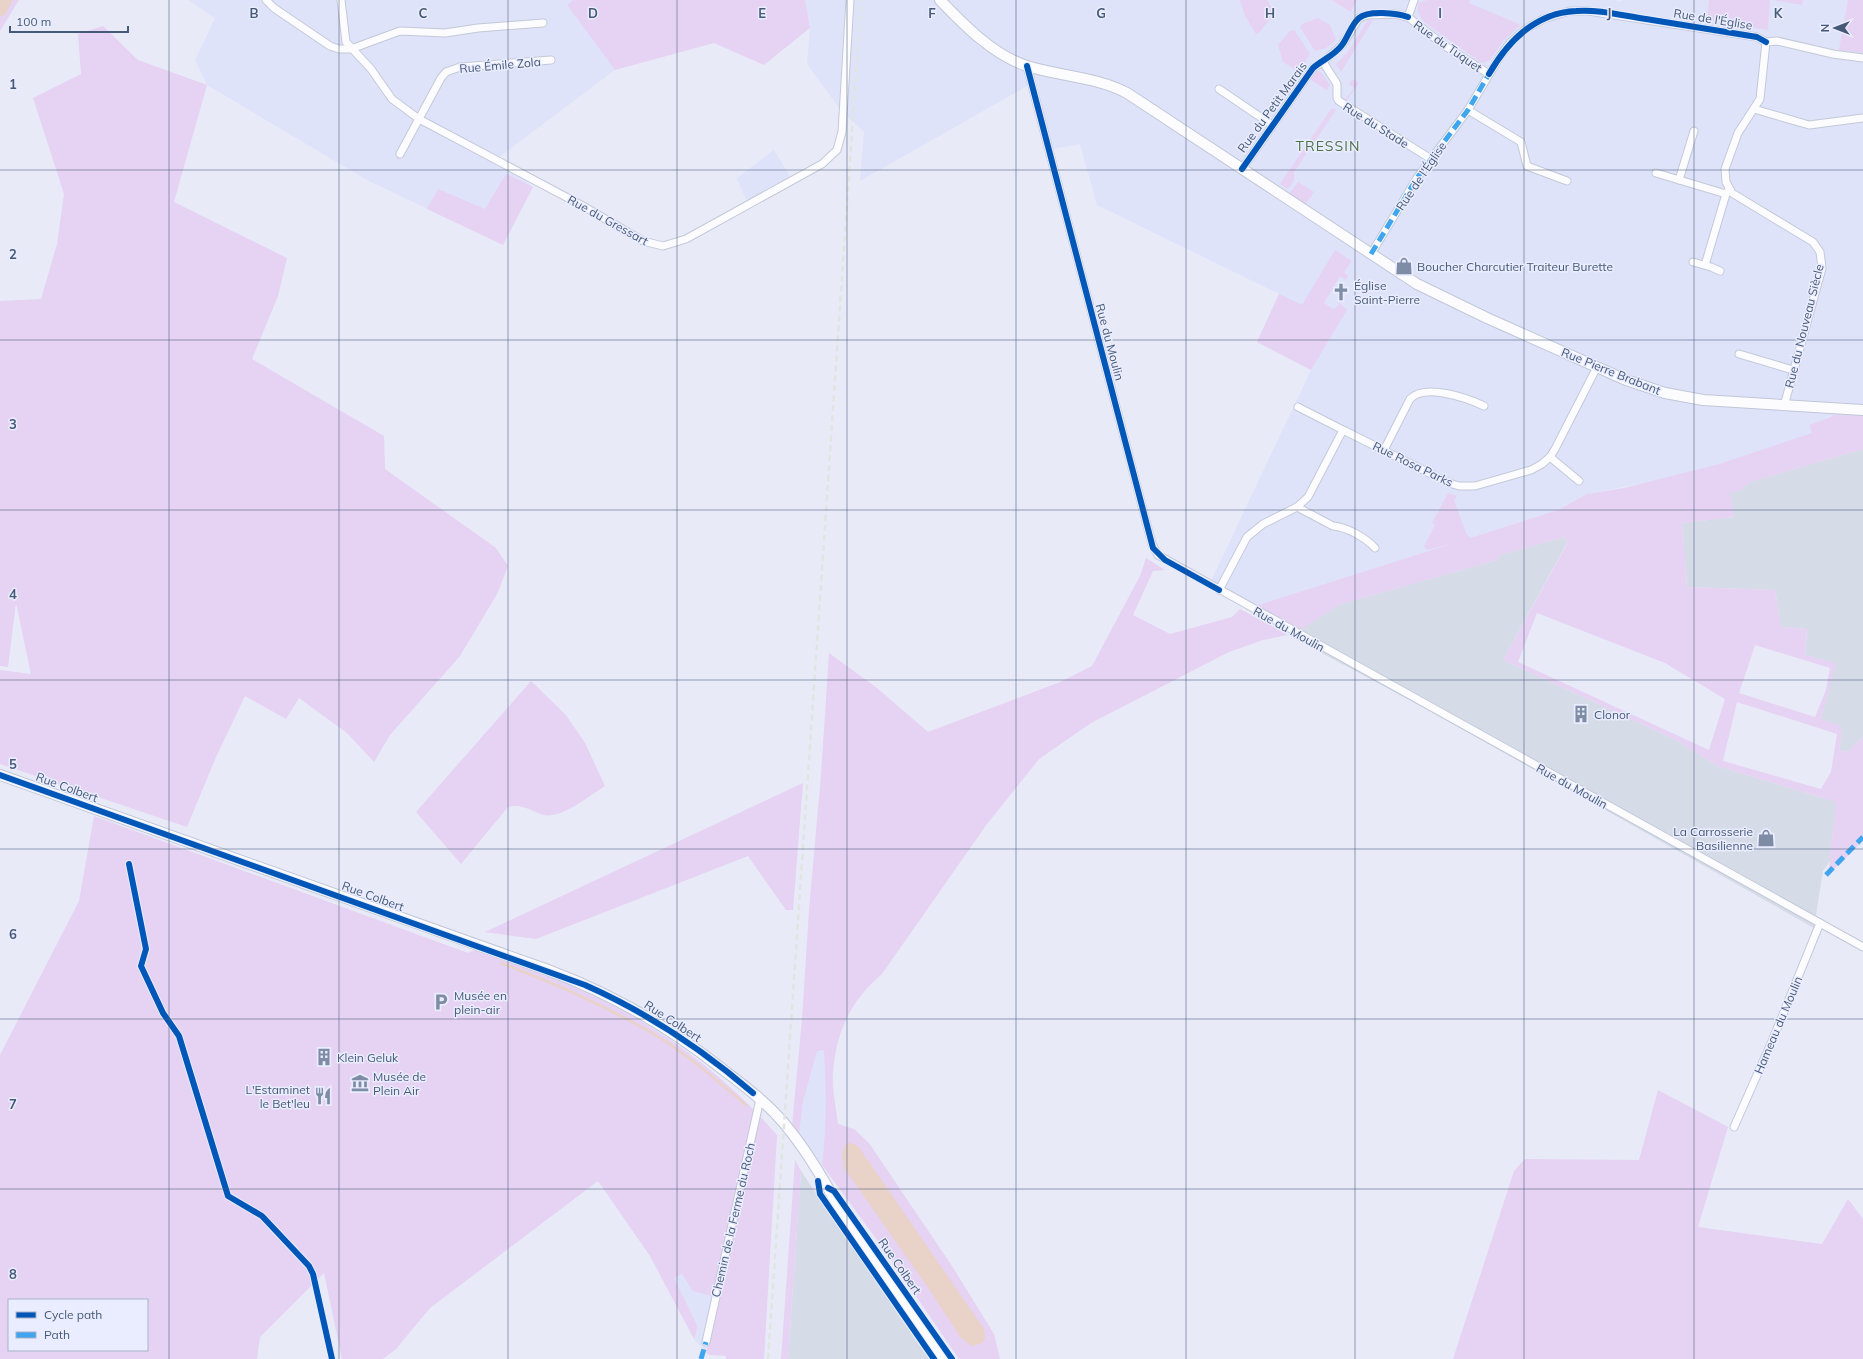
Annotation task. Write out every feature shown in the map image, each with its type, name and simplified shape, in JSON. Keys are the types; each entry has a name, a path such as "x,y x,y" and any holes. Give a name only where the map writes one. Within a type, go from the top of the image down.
{"main road":[{"name":"Rue Pierre Brabant","path":"940,0 960,20 995,50 1027,66 1120,90 1138,99 1417,284 1451,302 1597,367 1634,383 1672,395 1703,400 1863,410"},
{"name":"Rue Colbert","path":"0,775 568,977 602,992 648,1016 691,1045 722,1069 759,1102 839,1208 943,1359"}],"street":[{"path":"266,0 274,8 330,46 339,49 351,49 400,31 445,33 478,28 542,23"},
{"name":"Rue du Gressart","path":"340,0 344,36 351,49 371,69 392,99 419,118 584,206 643,241 656,245 674,244 822,164 833,155 839,145 844,123 850,0"},
{"name":"Rue du Tuquet","path":"1408,17 1414,0"},
{"name":"Rue de l'Église","path":"1375,257 1431,159 1468,110 1502,53 1520,33 1543,20 1570,11 1588,11 1757,37 1766,42 1777,41 1834,54 1863,58"},
{"name":"Rue du Tuquet","path":"1323,62 1342,45 1356,21 1362,16 1399,14 1408,17 1445,46 1489,74"},
{"path":"1705,265 1727,191 1725,178 1726,165 1738,133 1762,94 1766,42"},
{"name":"Rue Émile Zola","path":"400,154 441,78 450,70 552,60"},
{"name":"Rue du Petit Marais","path":"1242,169 1313,68 1323,62"},
{"name":"Rue du Stade","path":"1323,62 1337,84 1337,98 1339,101 1431,159"},
{"name":"Rue du Moulin","path":"1027,66 1153,548 1164,560 1863,947"},
{"name":"Rue du Petit Marais","path":"1219,89 1272,125"},
{"path":"1754,109 1810,125 1863,118"},
{"path":"1468,110 1521,142 1527,166 1567,181"},
{"path":"1679,180 1694,131"},
{"name":"Rue du Nouveau Siècle","path":"1656,173 1727,191 1736,195 1813,242 1820,252 1822,268 1784,406"},
{"path":"1693,262 1720,271"},
{"path":"1739,354 1793,370"},
{"name":"Rue Rosa Parks","path":"1298,407 1450,483 1464,487 1480,485 1531,470 1550,457 1597,367"},
{"path":"1384,450 1410,400 1416,394 1455,394 1484,406"},
{"path":"1219,590 1247,537 1263,524 1297,507 1311,493 1343,430"},
{"path":"1550,457 1579,481"},
{"path":"1297,507 1369,542 1375,548"},
{"name":"Hameau du Moulin","path":"1734,1127 1773,1040 1820,923"},
{"name":"Chemin de la Ferme du Roch","path":"706,1342 759,1102"}],"shaded area":[{"path":"0,0 19,0 0,31"},
{"path":"188,0 573,0 567,5 615,70 498,158 533,187 503,245 367,180 207,85 195,60 215,18"},
{"path":"573,0 805,0 810,28 764,65 714,43 615,70 567,5"},
{"path":"805,0 1331,0 1351,12 1357,0 1616,0 1620,2 1622,0 1863,0 1863,414 1831,417 1809,425 1812,433 1772,448 1719,464 1654,481 1587,494 1558,510 1255,606 1211,581 1311,370 1257,342 1279,294 1097,205 1080,144 1052,149 1036,81 860,181 864,132 842,112 807,64 810,28"},
{"path":"1240,0 1267,0 1275,13 1259,33 1256,34 1245,16"},
{"path":"1331,0 1357,0 1351,12"},
{"path":"1427,0 1470,0 1469,3 1521,25 1504,40 1490,60 1482,63 1424,22 1418,13 1418,3"},
{"path":"1709,0 1770,0 1768,30 1707,20"},
{"path":"1773,0 1803,0 1802,5"},
{"path":"1848,0 1863,0 1863,53 1839,50"},
{"path":"1318,18 1330,25 1336,40 1326,48 1315,51 1300,27 1302,24"},
{"path":"1368,20 1373,20 1341,72 1336,64 1348,52"},
{"path":"103,26 138,60 207,85 174,202 287,258 278,296 252,359 384,436 385,469 496,548 508,566 497,594 460,656 390,735 374,762 347,733 299,698 286,719 245,696 216,757 187,827 0,764 0,670 31,674 16,603 8,667 0,666 0,301 41,299 57,244 64,194 33,98 81,74 78,34"},
{"path":"1294,30 1310,54 1299,72 1283,62 1278,45 1290,31"},
{"path":"1315,70 1321,72 1330,85 1327,90 1309,79"},
{"path":"1352,79 1359,83 1345,103 1341,97 1346,99 1354,88 1349,84"},
{"path":"1332,108 1336,110 1294,172 1294,181 1288,189 1280,184"},
{"path":"774,150 791,178 747,202 737,178"},
{"path":"506,174 533,187 503,245 427,209 438,189 485,209"},
{"path":"1298,182 1314,192 1305,205 1289,194"},
{"path":"1335,250 1352,261 1344,272 1348,276 1346,280 1340,276 1324,303 1333,309 1337,307 1339,303 1347,310 1311,370 1257,342 1279,294 1302,305"},
{"path":"1863,414 1863,449 1750,482 1741,490 1730,493 1734,517 1682,523 1687,587 1775,590 1781,627 1807,629 1805,655 1836,663 1821,719 1839,725 1842,734 1839,750 1847,752 1863,737 1863,841 1831,872 1828,877 1836,802 1717,766 1676,740 1503,660 1567,544 1565,537 1500,555 1497,560 1341,604 1301,629 1255,606 1454,543 1427,550 1424,546 1435,525 1432,523 1448,493 1457,496 1454,501 1466,533 1470,538 1558,510 1587,494 1624,488 1719,464 1812,433 1809,425 1831,417 1832,415","holes":["1537,613 1665,663 1725,699 1709,750 1518,662","1755,645 1830,668 1826,690 1815,717 1739,693","1737,702 1837,734 1831,772 1821,789 1723,761"]},
{"path":"1863,449 1863,737 1847,752 1839,750 1842,734 1821,719 1835,663 1805,655 1807,629 1781,627 1775,590 1687,587 1682,523 1734,517 1729,493 1741,490 1750,482"},
{"path":"1565,537 1567,543 1503,660 1676,740 1717,766 1836,802 1830,861 1823,871 1814,928 1430,711 1288,635 1341,604 1497,560 1500,555"},
{"path":"1146,558 1165,570 1153,571 1133,615 1170,634 1232,617 1240,609 1288,635 1263,640 1229,652 1091,723 1039,759 987,824 882,974 871,984 854,1006 847,1018 838,1043 833,1078 838,1124 854,1129 869,1143 952,1266 994,1334 1000,1359 959,1359 883,1248 822,1165 826,1108 824,1050 817,1051 803,1102 799,1135 792,1126 802,1019 829,653 877,688 928,732 1060,682 1092,666 1140,576"},
{"path":"531,681 566,715 585,743 605,786 567,810 551,815 544,815 518,806 508,807 461,864 416,812"},
{"path":"803,783 793,910 786,910 748,856 536,939 485,932"},
{"path":"94,816 468,953 474,950 573,987 614,1006 640,1021 690,1054 736,1092 777,1135 764,1359 726,1359 726,1356 709,1355 706,1352 719,1298 693,1291 682,1274 674,1278 698,1327 694,1339 650,1256 598,1181 430,1308 396,1349 383,1359 342,1359 324,1273 260,1337 257,1359 0,1359 0,1055 79,901"},
{"path":"817,1050 824,1050 827,1106 826,1135 822,1165 799,1135 803,1102"},
{"path":"1658,1090 1728,1127 1698,1227 1822,1244 1848,1199 1863,1219 1863,1359 1453,1359 1514,1171 1525,1159 1639,1160"},
{"path":"850,1143 858,1146 984,1329 985,1338 982,1343 972,1346 961,1338 929,1289 844,1168 842,1152 846,1144"},
{"path":"795,1160 801,1171 788,1359 781,1359"},
{"path":"801,1171 919,1345 929,1359 788,1359"},
{"path":"682,1274 719,1298 706,1352 694,1339 698,1327 674,1278"}],"waterway":[{"path":"0,9 5,0"},
{"path":"501,963 580,996 618,1014 655,1035 690,1059 746,1105"}],"railway":[{"path":"768,1359 861,0"}],"marked path":[{"path":"1371,254 1417,178 1468,110 1489,74"},
{"path":"1826,875 1863,837"},
{"path":"701,1359 706,1342"}],"cycle path":[{"path":"1489,74 1514,40 1535,23 1561,13 1576,11 1611,13 1757,37 1766,42"},
{"path":"1242,169 1313,68 1339,49 1359,18 1363,15 1376,13 1390,13 1408,17"},
{"path":"1027,66 1153,548 1165,560 1219,590"},
{"path":"0,775 585,985 652,1019 714,1061 753,1093"},
{"path":"129,864 146,949 141,966 163,1013 179,1036 228,1196 262,1216 309,1266 313,1274 332,1359"},
{"path":"818,1181 820,1194 934,1359"},
{"path":"828,1188 834,1191 952,1359"}],"place":[{"name":"Boucher Charcutier Traiteur Burette","path":"1404,266"},
{"name":"Église Saint-Pierre","path":"1341,292"},
{"name":"Clonor","path":"1581,714"},
{"name":"La Carrosserie Basilienne","path":"1766,838"},
{"name":"Musée en plein-air","path":"441,1002"},
{"name":"Klein Geluk","path":"324,1057"},
{"name":"Musée de Plein Air","path":"360,1083"},
{"name":"L'Estaminet le Bet'leu","path":"323,1096"}],"district":[{"name":"TRESSIN","path":"1328,146"}]}
